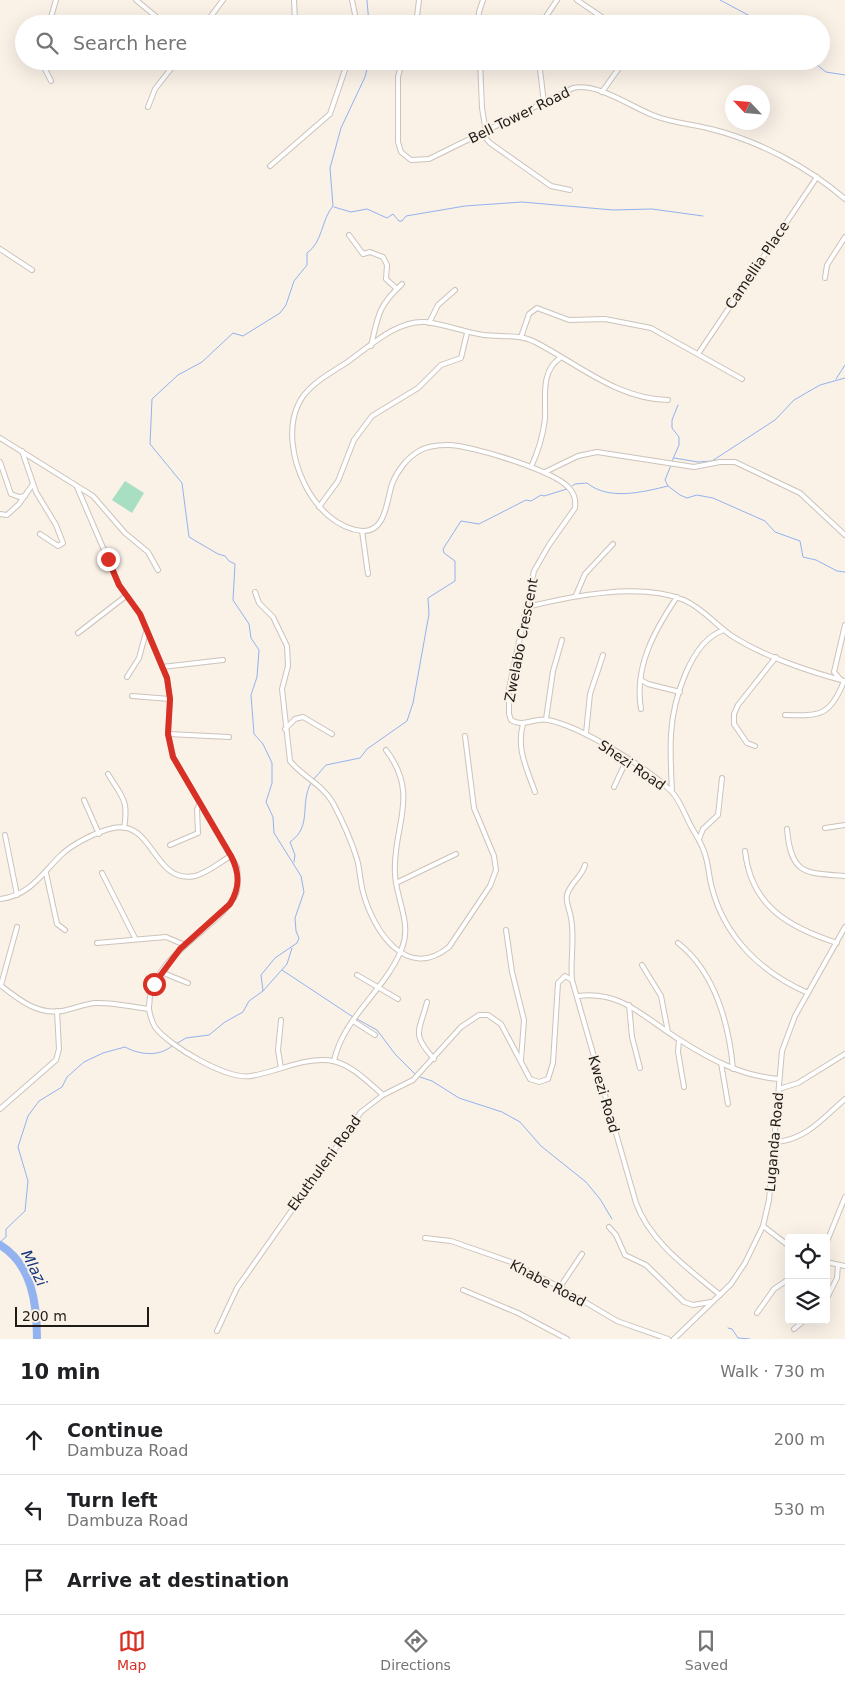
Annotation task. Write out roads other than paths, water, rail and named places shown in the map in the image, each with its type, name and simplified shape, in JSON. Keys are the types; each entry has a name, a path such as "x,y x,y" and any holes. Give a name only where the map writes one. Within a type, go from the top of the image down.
{"street":[{"path":"52,15 56,0"},
{"path":"136,0 154,15"},
{"path":"212,15 223,0"},
{"path":"294,0 295,15"},
{"path":"352,0 355,15"},
{"path":"417,15 419,0"},
{"path":"479,15 483,0"},
{"path":"547,15 557,0"},
{"path":"578,0 599,15"},
{"path":"46,70 51,81"},
{"path":"148,107 155,89 170,70"},
{"path":"270,166 330,114 345,70"},
{"name":"Bell Tower Road","path":"400,70 398,77 398,142 401,152 411,160 429,159 579,86 602,92 654,116 711,129 750,143 817,177 845,199"},
{"path":"480,70 484,133 490,144 550,186 570,190"},
{"path":"540,70 544,103"},
{"path":"602,92 618,70"},
{"name":"Camellia Place","path":"698,354 817,177"},
{"path":"349,235 363,254 370,252 383,257 388,266 386,279 397,289"},
{"path":"825,278 827,265 845,237"},
{"path":"0,249 32,270"},
{"path":"371,346 376,319 388,298 402,284"},
{"path":"429,323 438,305 455,290"},
{"path":"521,337 529,314 537,308 569,320 605,319 642,326 662,333 742,379"},
{"path":"368,574 362,531 341,523 319,506 305,488 300,476 294,440 296,411 306,392 400,328 416,323 429,323 467,333 521,337 534,341 560,358 632,395 652,400 668,400"},
{"path":"319,506 338,480 354,440 372,416 418,388 442,364 461,358 467,333"},
{"path":"531,467 539,446 544,420 546,379 554,362 560,358"},
{"path":"0,438 93,496 121,528 148,552 158,570"},
{"name":"Zwelabo Crescent","path":"362,531 370,530 380,522 397,474 409,458 425,448 448,445 463,446 545,472 568,486 576,504 534,571 508,702 511,720 523,724"},
{"path":"22,452 33,484 58,530 62,543 58,546 40,534"},
{"path":"545,472 578,456 592,452 694,467 728,461 744,465 773,482 800,493 845,535"},
{"path":"0,462 12,494 19,497 25,496"},
{"path":"0,514 10,513 33,484"},
{"path":"77,487 114,574 145,626 170,688 168,734 173,757 237,867 236,895 216,918 184,945 161,972 150,993 149,1009 155,1026 166,1039 178,1047 226,1072 240,1077 313,1061 334,1062 360,1075 383,1095"},
{"path":"576,595 586,574 613,544"},
{"path":"254,592 260,603 273,617 285,639 288,666 282,689 290,761 318,784 332,802 350,843 370,911 391,947 399,953 421,959 442,953 459,933 494,876 494,856 474,808 465,736"},
{"path":"527,607 576,595 655,592 694,605 732,636 776,658 817,674 844,681"},
{"path":"78,633 126,596"},
{"path":"641,709 643,661 647,649 677,598"},
{"path":"844,681 834,672 845,625"},
{"path":"127,677 139,658 146,634 145,626"},
{"path":"672,792 671,734 680,692 687,671 706,640 713,634 724,630"},
{"path":"535,792 522,757 520,740 523,724 546,719 553,671 562,640"},
{"path":"586,733 590,694 603,655"},
{"path":"756,746 746,743 734,724 734,714 738,705 776,658"},
{"path":"162,667 223,660"},
{"path":"641,680 648,684 664,686 680,692"},
{"path":"785,716 814,716 824,712 837,698 844,681"},
{"path":"132,696 170,699"},
{"path":"285,729 295,719 304,717 332,734"},
{"name":"Shezi Road","path":"546,719 586,733 627,759 672,792 699,839 706,857 717,902 728,925 743,948 769,973 808,993"},
{"path":"168,734 228,737"},
{"path":"334,1062 340,1041 378,987 399,953 405,937 405,922 396,883 396,856 405,803 397,765 386,750"},
{"path":"614,787 627,759"},
{"path":"108,774 128,809 124,828"},
{"path":"699,839 703,829 718,815 722,778"},
{"path":"84,800 99,834"},
{"path":"170,844 198,833 197,809 199,804"},
{"path":"825,828 845,825"},
{"path":"0,899 17,895 32,887 64,852 114,828 124,828 138,833 145,838 166,869 185,877 196,876 231,856"},
{"path":"787,830 790,852 796,865 810,874 845,876"},
{"path":"5,835 17,895"},
{"path":"745,851 749,875 753,884 776,913 798,929 837,943"},
{"path":"396,883 430,869 456,854"},
{"name":"Kwezi Road","path":"585,865 582,873 570,888 566,899 574,942 571,966 572,980 639,1212 660,1241 720,1295"},
{"path":"46,872 57,924 65,930"},
{"path":"102,873 135,938"},
{"name":"Luganda Road","path":"674,1339 720,1295 742,1268 763,1226 770,1200 782,1051 788,1031 845,927"},
{"path":"17,928 0,985 36,1009 57,1011 94,1003 149,1009"},
{"path":"506,930 512,972 524,1020 520,1062"},
{"path":"97,943 135,938 166,937 184,945"},
{"path":"678,942 693,957 712,985 728,1036 733,1069"},
{"path":"642,965 661,996 668,1032"},
{"path":"161,972 188,983"},
{"path":"357,976 398,999"},
{"name":"Ekuthuleni Road","path":"217,1331 236,1288 326,1158 361,1112 383,1095 413,1080 472,1019 479,1015 488,1015 501,1024 507,1032 520,1062 530,1079 544,1082 551,1074 558,983 565,976 572,980"},
{"path":"578,996 599,994 628,1005 679,1040 733,1069 755,1076 779,1079"},
{"path":"427,1002 418,1036 420,1043 434,1059"},
{"path":"628,1005 632,1037 640,1068"},
{"path":"0,1109 56,1060 59,1049 57,1011"},
{"path":"281,1020 278,1050 281,1068"},
{"path":"353,1021 375,1035"},
{"path":"679,1040 678,1052 684,1087"},
{"path":"779,1088 798,1083 845,1054"},
{"path":"722,1063 728,1104"},
{"path":"775,1142 784,1142 808,1132 845,1099"},
{"path":"830,1234 845,1196"},
{"path":"763,1226 785,1243"},
{"path":"609,1227 616,1235 625,1255 646,1265 684,1302 693,1305 711,1302"},
{"name":"Khabe Road","path":"425,1238 442,1238 492,1254 528,1269 617,1321 668,1339"},
{"path":"560,1287 582,1254"},
{"path":"830,1263 845,1266"},
{"path":"830,1292 837,1278 838,1265"},
{"path":"757,1313 774,1289 785,1282"},
{"path":"463,1290 518,1313 567,1339"},
{"path":"794,1329 800,1324"}],"waterway":[{"path":"367,0 368,15"},
{"path":"720,0 748,15"},
{"path":"176,1044 186,1038 209,1035 225,1022 243,1012 249,1001 263,991 261,975 275,958 297,943 299,938 296,931 295,918 304,892 301,876 274,833 273,817 266,802 272,783 272,763 263,744 254,734 251,695 257,677 259,650 251,638 249,624 233,600 235,564 225,556 189,537 182,483 150,444 152,399 178,375 202,362 233,333 243,336 280,313 286,305 294,281 307,265 307,253 316,243 333,206 330,168 341,128 367,70"},
{"path":"823,70 845,75"},
{"path":"334,207 351,212 367,209 387,218 393,214 399,221 402,221 406,216 465,206 522,202 613,210 652,209 703,216"},
{"path":"836,379 845,365"},
{"path":"674,458 698,462 712,461 775,420 794,400 820,385 845,378"},
{"path":"672,461 679,445 679,437 672,428 672,420 678,405"},
{"path":"668,486 665,480 671,465"},
{"path":"572,486 587,483 605,492 626,494 668,486 687,498 697,495 713,498 765,521 775,532 800,541 803,557 816,560 837,571 845,572"},
{"path":"313,780 326,765 360,758 367,749 407,721 413,703 429,614 428,598 455,581 455,561 444,553 443,549 461,521 479,524 526,500 531,501 541,495 544,496 567,489"},
{"path":"294,862 295,855 290,842 297,836 304,822 306,799 311,783"},
{"path":"263,991 287,964 292,948"},
{"path":"282,970 353,1017"},
{"path":"357,1019 377,1030 395,1054 415,1074"},
{"path":"0,1242 6,1237 6,1229 25,1211 28,1181 18,1147 28,1116 39,1101 62,1087 67,1077 84,1062 103,1053 125,1047 149,1054 167,1050 172,1046"},
{"path":"420,1077 432,1081 459,1098 502,1112 520,1122 541,1146 586,1182 600,1199 612,1219"},
{"name":"Mlazi","path":"0,1245 11,1253 19,1263 31,1286 36,1312 37,1339"},
{"path":"728,1328 732,1329 738,1338 750,1339"}]}
